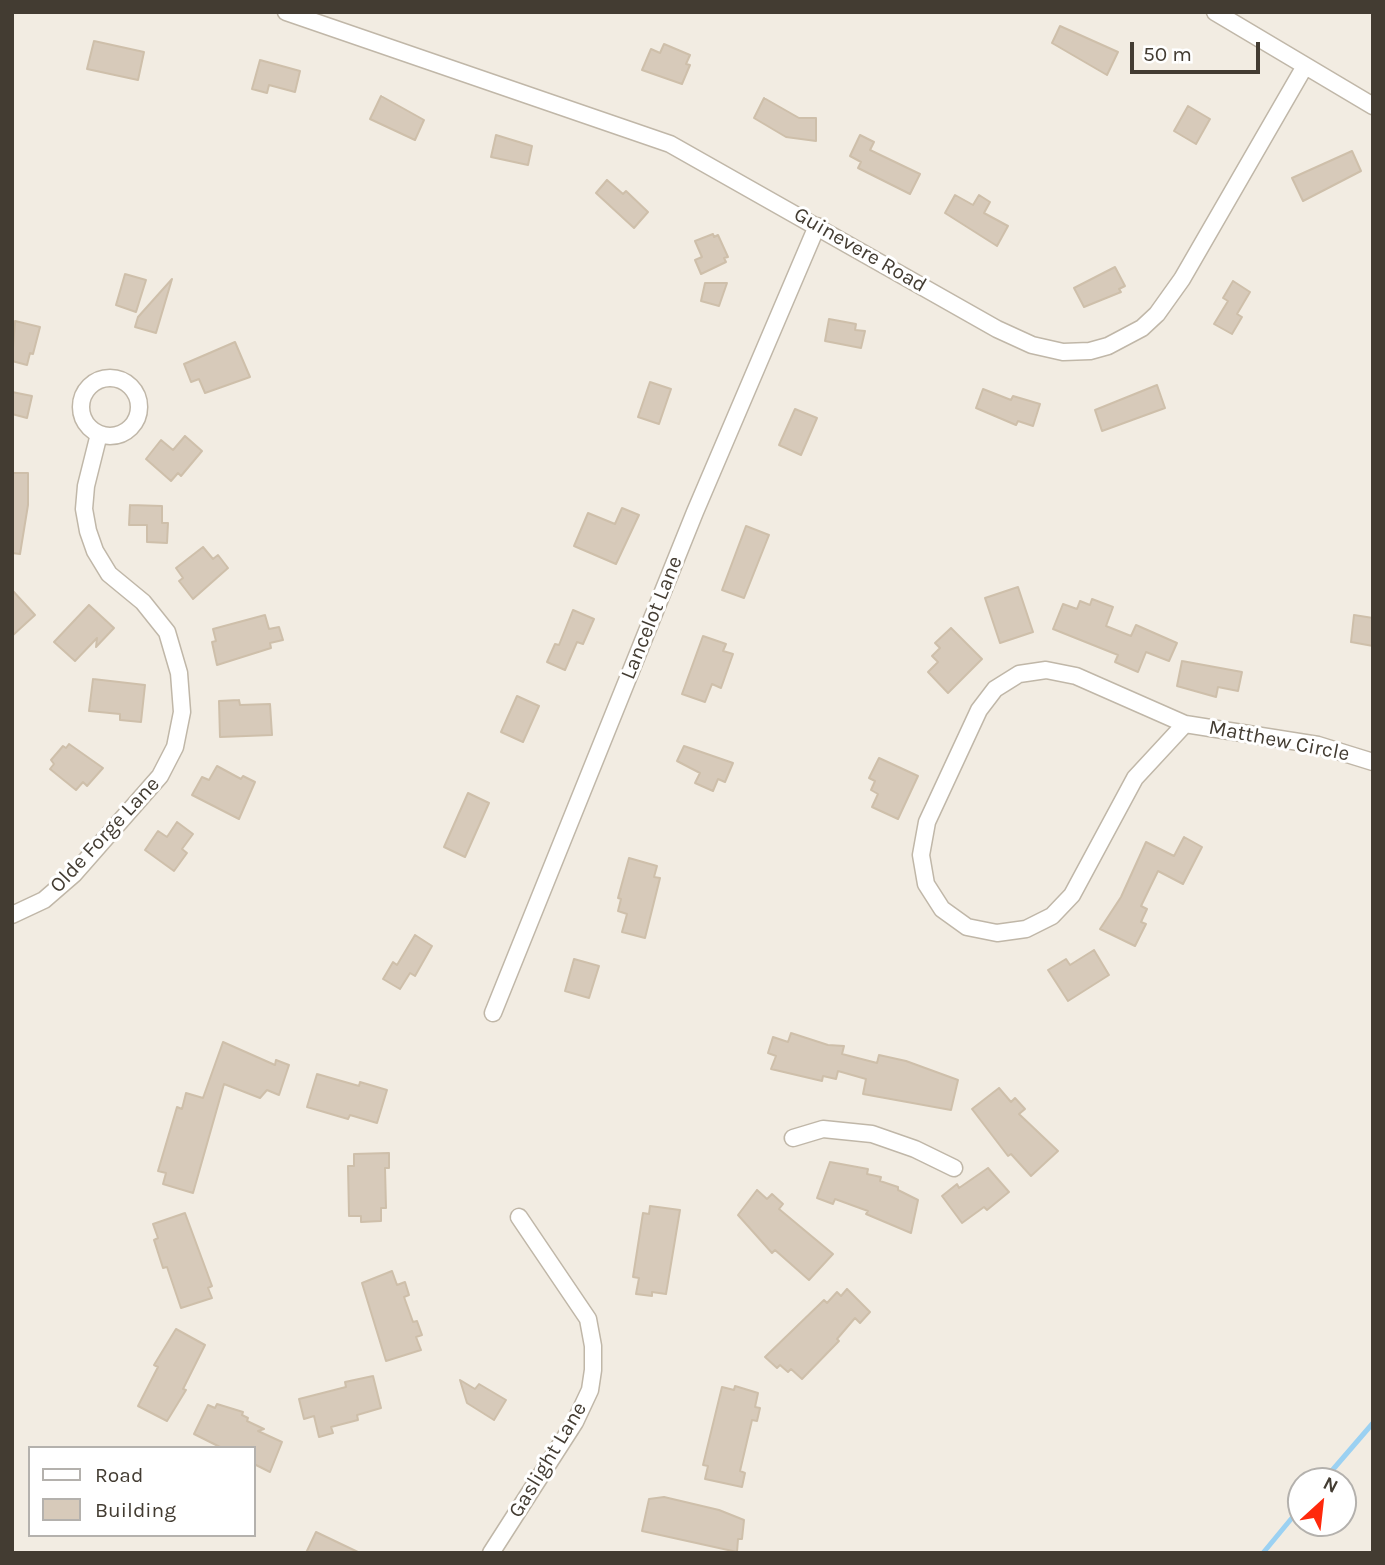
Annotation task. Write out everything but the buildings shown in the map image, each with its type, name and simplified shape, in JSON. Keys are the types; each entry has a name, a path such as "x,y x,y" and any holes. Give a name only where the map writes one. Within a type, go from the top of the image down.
{"street":[{"name":"Guinevere Road","path":"286,12 654,137 721,170 997,329 1050,351 1077,352 1108,346 1142,328 1182,279 1305,65"},
{"path":"1215,12 1373,106"},
{"name":"Lancelot Lane","path":"493,1013 695,512 817,226"},
{"name":"Olde Forge Lane","path":"12,915 44,900 74,874 160,776 175,747 182,712 179,673 167,632 142,602 109,574 95,551 88,531 84,509 86,486 99,434"},
{"name":"Matthew Circle","path":"1185,724 1135,778 1072,895 1052,916 1027,929 997,933 967,927 942,909 926,884 920,855 927,822 979,710 995,689 1019,674 1046,670 1076,676 1185,724 1318,744 1373,762"},
{"path":"793,1138 823,1129 872,1134 915,1149 954,1168"},
{"name":"Gaslight Lane","path":"491,1553 575,1422 590,1390 593,1370 593,1346 588,1319 519,1217"}],"waterway":[{"path":"1335,1467 1373,1423"},
{"path":"1263,1553 1287,1524"}]}
